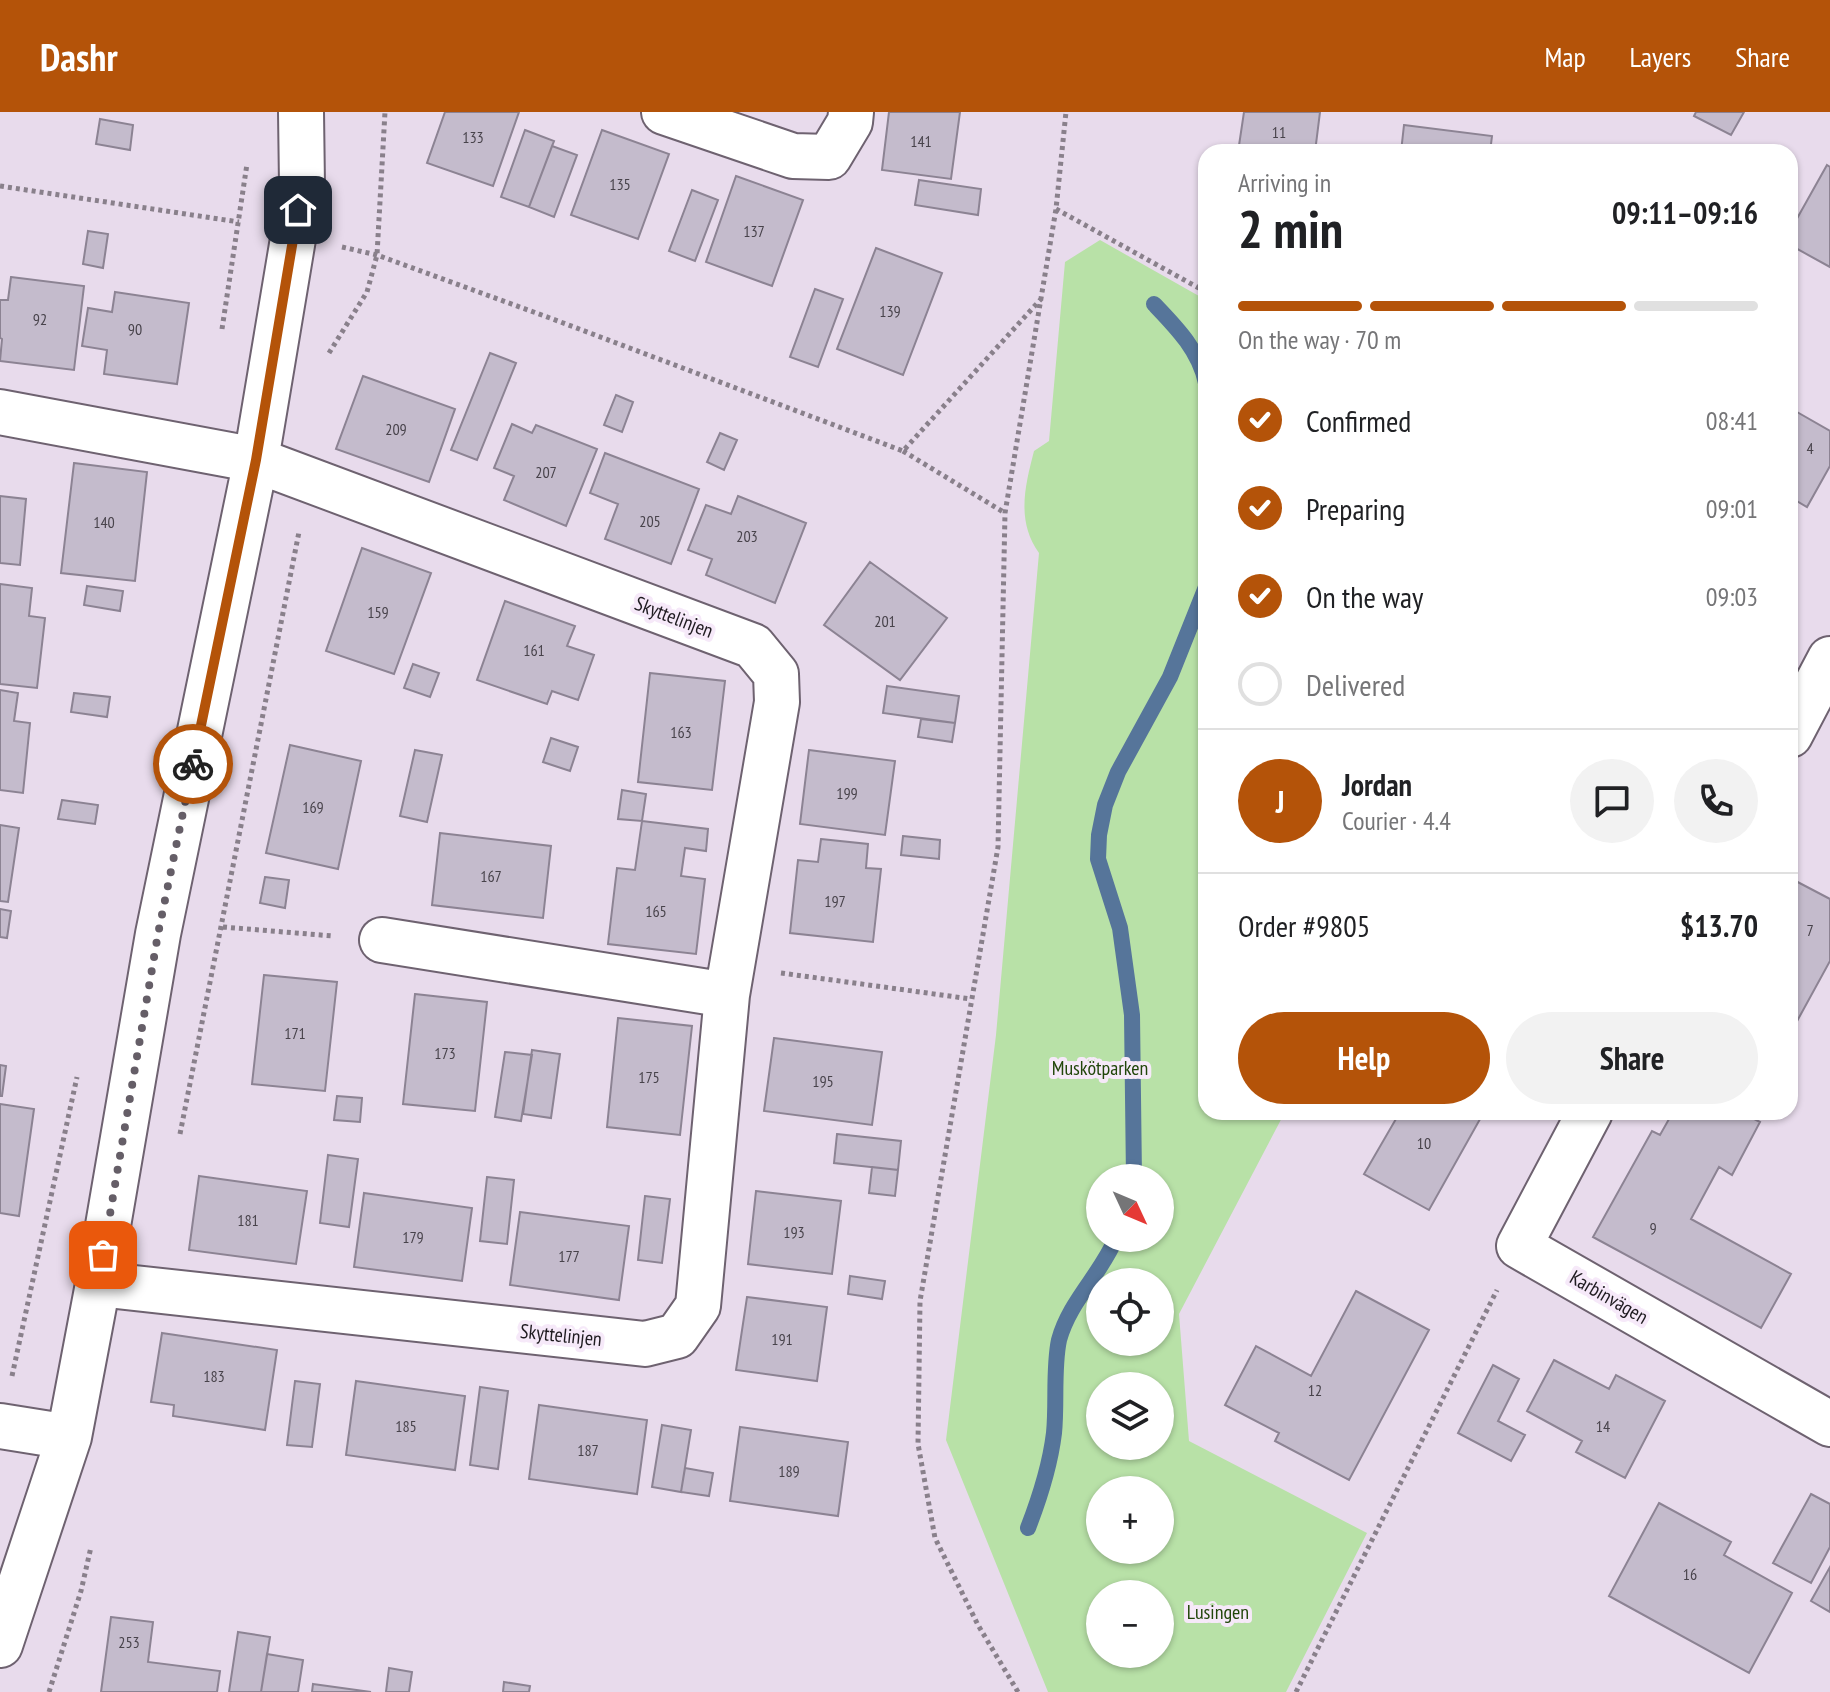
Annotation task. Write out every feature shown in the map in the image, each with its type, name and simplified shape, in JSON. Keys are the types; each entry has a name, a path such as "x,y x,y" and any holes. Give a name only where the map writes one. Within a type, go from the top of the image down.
{"street":[{"path":"0,1645 69,1437 158,934 256,460 302,185 301,112"},
{"path":"664,112 793,156 829,157 850,122 851,112"},
{"name":"Skyttelinjen","path":"0,412 256,460 753,646 776,674 777,702 729,980 698,1306 677,1336 645,1344 98,1284"},
{"path":"1798,720 1830,659"},
{"path":"382,940 729,980"},
{"path":"1519,1246 1586,1120"},
{"name":"Karbinvägen","path":"1519,1246 1830,1424"},
{"path":"0,1426 69,1437"}],"path":[{"path":"326,357 367,292 377,255 385,112"},
{"path":"1018,1692 978,1625 935,1538 918,1444 920,1301 998,847 1005,513 1056,209 1066,112"},
{"path":"0,186 237,222 377,255 903,451 1005,513"},
{"path":"1056,209 1198,288"},
{"path":"903,451 1041,298"},
{"path":"179,1138 309,480"},
{"path":"223,927 382,940"},
{"path":"729,980 971,999"},
{"path":"1296,1692 1519,1246"},
{"path":"49,1692 81,1591 91,1546"}],"green space":[{"name":"Muskötparken","path":"1100,240 1198,295 1198,1120 1281,1120 1179,1314 1189,1441 1367,1533 1286,1692 1048,1692 946,1440 996,1035 1039,553 1027,528 1024,503 1034,451 1049,441 1065,262"}],"building":[{"path":"445,112 519,112 493,186 427,163"},
{"path":"889,112 960,112 951,179 882,170"},
{"path":"1244,112 1320,112 1316,144 1239,144"},
{"path":"1696,112 1744,112 1731,135 1694,116"},
{"path":"100,119 133,125 130,150 96,144"},
{"path":"1404,125 1492,136 1491,144 1402,144"},
{"path":"525,130 554,141 529,207 501,197"},
{"path":"602,130 669,154 638,239 571,215"},
{"path":"552,146 577,155 554,217 529,207"},
{"path":"1827,165 1830,167 1830,267 1798,249 1798,217"},
{"path":"736,176 803,200 772,286 706,262"},
{"path":"919,180 981,189 978,215 915,205"},
{"path":"692,190 718,200 695,261 669,251"},
{"path":"88,231 108,234 103,268 83,264"},
{"path":"876,248 942,273 903,375 837,349"},
{"path":"11,277 84,286 74,370 0,361 0,300 8,300"},
{"path":"815,289 843,299 818,367 790,357"},
{"path":"115,292 189,303 177,384 104,374 107,350 82,346 88,308 112,312"},
{"path":"490,353 516,363 477,460 451,450"},
{"path":"363,376 455,409 429,482 336,449"},
{"path":"616,395 633,402 622,432 604,425"},
{"path":"1798,413 1830,431 1830,466 1807,507 1798,502"},
{"path":"512,424 532,433 536,425 597,449 566,526 504,500 514,476 494,468"},
{"path":"720,433 737,440 724,470 707,462"},
{"path":"605,453 699,489 671,564 605,539 618,504 590,493"},
{"path":"74,463 147,472 135,581 61,573"},
{"path":"0,496 26,499 20,565 0,563"},
{"path":"738,496 806,523 775,603 706,575 712,559 688,550 706,505 731,514"},
{"path":"362,548 431,573 394,674 326,651"},
{"path":"870,562 947,618 900,680 824,625"},
{"path":"0,584 32,588 29,616 45,618 37,688 0,684"},
{"path":"87,586 123,591 120,611 84,605"},
{"path":"505,601 575,626 567,646 594,655 578,700 552,691 547,704 477,680"},
{"path":"413,664 439,673 430,697 404,688"},
{"path":"650,673 725,681 712,790 638,782"},
{"path":"887,686 959,696 955,723 883,713"},
{"path":"0,690 18,693 14,721 30,723 23,793 0,790"},
{"path":"74,693 110,697 107,717 71,712"},
{"path":"921,719 955,723 952,742 918,737"},
{"path":"551,738 578,747 570,771 543,762"},
{"path":"290,745 361,761 338,869 266,853"},
{"path":"415,750 442,755 427,822 400,816"},
{"path":"809,750 895,761 885,835 800,824"},
{"path":"622,790 646,794 642,821 618,819"},
{"path":"62,800 98,805 95,824 58,819"},
{"path":"642,821 708,829 706,851 685,848 681,876 705,879 696,954 608,944 617,868 635,870"},
{"path":"0,825 19,828 8,902 0,901"},
{"path":"440,833 551,846 543,918 432,905"},
{"path":"903,836 940,840 939,859 901,855"},
{"path":"821,839 868,844 866,868 881,869 873,942 790,933 798,860 818,862"},
{"path":"265,877 289,880 285,908 260,903"},
{"path":"1798,882 1830,899 1830,961 1798,1019"},
{"path":"0,909 11,911 7,938 0,937"},
{"path":"264,975 337,982 325,1091 252,1084"},
{"path":"415,994 487,1002 475,1111 403,1104"},
{"path":"618,1018 692,1026 680,1135 607,1127"},
{"path":"774,1038 882,1052 872,1125 764,1111"},
{"path":"532,1050 560,1054 551,1118 523,1114"},
{"path":"505,1052 532,1055 521,1121 495,1117"},
{"path":"0,1065 6,1066 2,1096 0,1096"},
{"path":"337,1096 362,1098 360,1122 334,1120"},
{"path":"0,1104 34,1109 19,1216 0,1213"},
{"path":"1395,1120 1480,1120 1429,1210 1364,1174"},
{"path":"1668,1120 1760,1122 1732,1175 1719,1167 1691,1219 1791,1274 1761,1328 1593,1237 1652,1131 1660,1135"},
{"path":"837,1134 901,1141 898,1170 834,1163"},
{"path":"328,1155 358,1159 349,1227 320,1223"},
{"path":"872,1167 898,1170 895,1196 869,1193"},
{"path":"199,1176 307,1191 296,1264 189,1250"},
{"path":"487,1177 514,1180 507,1244 480,1241"},
{"path":"756,1191 841,1201 832,1274 748,1264"},
{"path":"364,1193 472,1208 462,1281 354,1267"},
{"path":"645,1196 670,1199 662,1263 638,1260"},
{"path":"520,1212 629,1226 619,1300 510,1285"},
{"path":"850,1276 885,1281 882,1299 848,1294"},
{"path":"1356,1291 1429,1330 1349,1480 1275,1441 1279,1433 1225,1405 1256,1346 1311,1376"},
{"path":"747,1297 827,1307 817,1381 736,1370"},
{"path":"162,1333 277,1350 265,1430 173,1416 174,1405 151,1402"},
{"path":"1554,1360 1609,1389 1616,1375 1665,1401 1625,1478 1576,1452 1582,1441 1527,1411"},
{"path":"1493,1365 1519,1379 1498,1421 1525,1435 1511,1461 1458,1433"},
{"path":"295,1381 320,1384 312,1447 287,1445"},
{"path":"356,1381 465,1396 455,1470 346,1455"},
{"path":"480,1387 508,1391 498,1469 470,1465"},
{"path":"539,1405 647,1420 637,1494 529,1479"},
{"path":"662,1425 691,1430 681,1492 652,1487"},
{"path":"740,1427 848,1442 838,1516 730,1501"},
{"path":"685,1468 713,1473 709,1496 681,1492"},
{"path":"1811,1494 1830,1504 1830,1547 1811,1583 1773,1563"},
{"path":"1659,1503 1731,1542 1724,1555 1792,1593 1749,1673 1609,1596"},
{"path":"1830,1567 1830,1612 1811,1601"},
{"path":"111,1617 153,1622 148,1662 220,1671 217,1692 101,1692"},
{"path":"238,1632 270,1637 261,1692 229,1692"},
{"path":"267,1654 303,1660 298,1692 261,1692"},
{"path":"389,1668 412,1672 409,1692 386,1692"},
{"path":"504,1682 530,1686 529,1692 503,1692"},
{"path":"313,1684 371,1692 312,1692"}],"waterway":[{"path":"1154,304 1178,330 1198,360"},
{"path":"1134,1164 1132,1015 1120,928 1098,859 1099,835 1105,805 1118,772 1170,677 1198,607"},
{"path":"1028,1528 1052,1445 1059,1340 1070,1313 1109,1252"}],"way so far":[{"path":"103,1255 158,934 193,764"}],"route":[{"path":"193,764 256,460 298,210"}],"park label":[{"name":"Lusingen","path":"1218,1612"}]}
